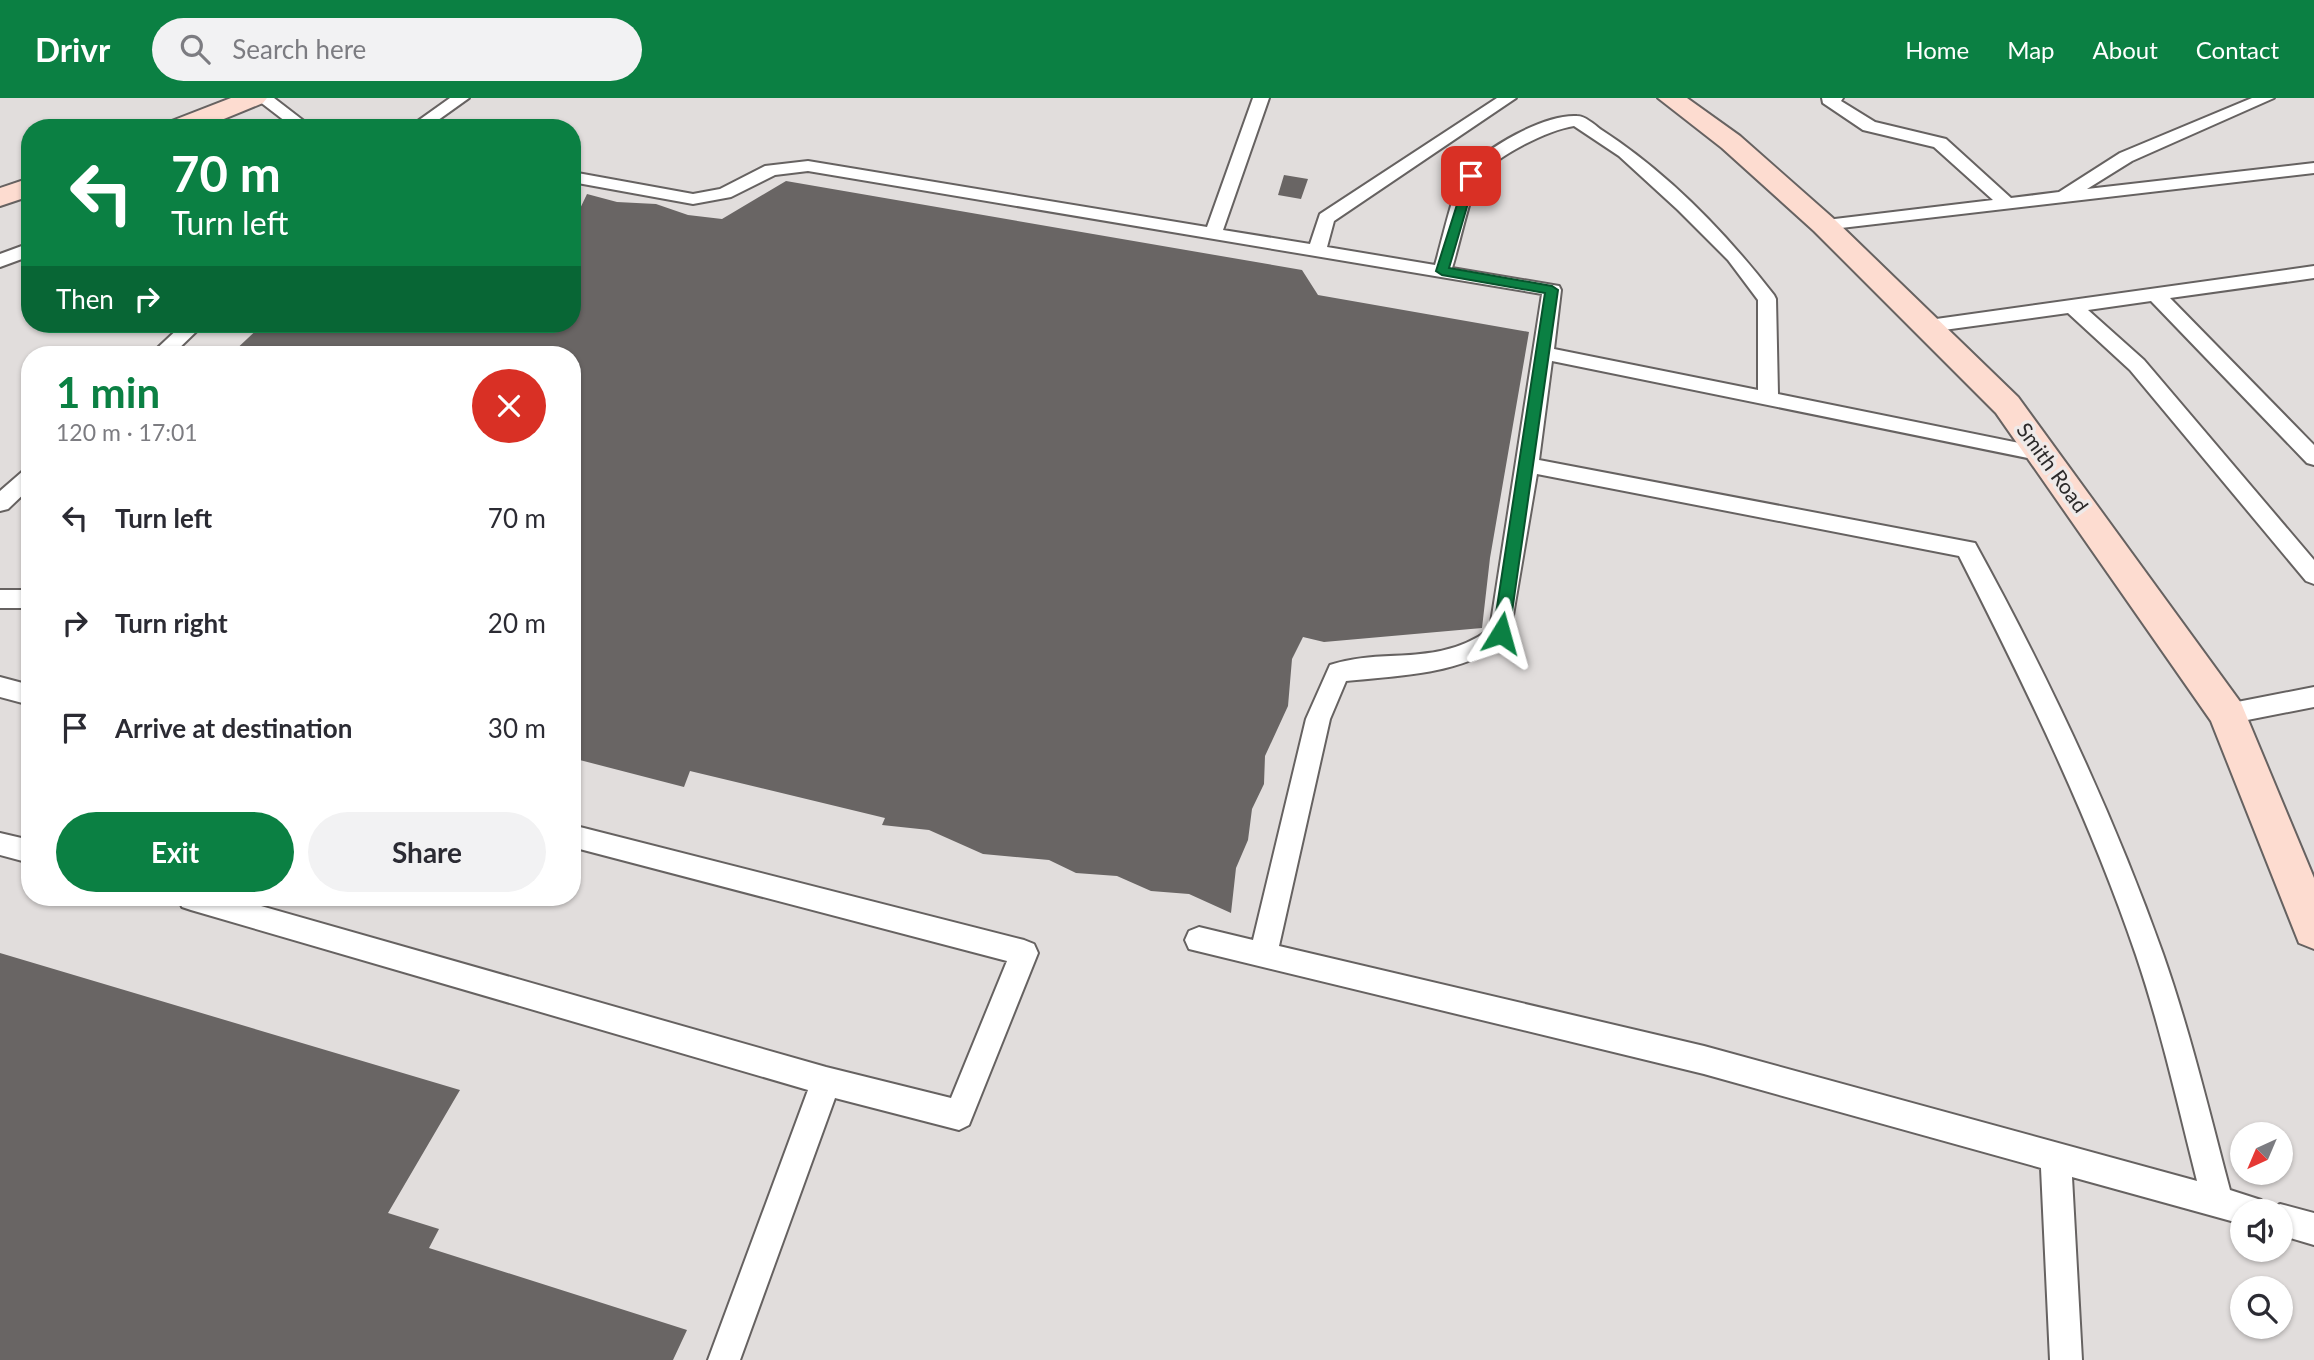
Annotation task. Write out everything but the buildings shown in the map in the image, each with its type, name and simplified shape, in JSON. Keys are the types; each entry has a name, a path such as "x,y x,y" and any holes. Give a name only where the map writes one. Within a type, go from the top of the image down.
{"main road":[{"path":"201,119 254,98"},
{"name":"Smith Road","path":"1671,98 1731,142 1824,225 2007,405 2227,714 2314,929"},
{"path":"1,197 21,189"}],"lane":[{"path":"263,98 292,119"},
{"path":"430,119 461,98"},
{"path":"1213,234 1261,98"},
{"path":"1317,250 1326,218 1508,98"},
{"path":"1835,98 1829,100 1869,126 1940,143 2008,205"},
{"path":"2059,199 2126,157 2266,98"},
{"path":"1442,271 1471,176 1509,146 1550,125 1577,121 1625,152 1676,198 1734,256 1768,299 1768,398"},
{"path":"581,178 701,198 725,193 771,170 808,166 1552,290 1501,633 1488,646 1459,658 1338,672 1318,719 1263,956"},
{"path":"1824,225 2314,168"},
{"path":"0,261 21,253"},
{"path":"1929,326 2314,272"},
{"path":"2155,294 2314,458"},
{"path":"2072,306 2137,365 2314,575"},
{"path":"170,346 184,333"},
{"path":"1543,353 2042,454"},
{"path":"1528,465 1967,548 2048,714 2150,957 2218,1202"},
{"path":"0,503 21,484"},
{"path":"0,599 21,599"},
{"path":"0,687 21,693"},
{"path":"2227,714 2314,697"},
{"path":"219,906 826,1081 959,1115 1024,953 581,838"},
{"path":"0,844 21,850"},
{"path":"1199,940 1704,1060 2230,1205"},
{"path":"724,1360 826,1081"},
{"path":"2056,1158 2066,1360"},
{"path":"2293,1223 2314,1229"}],"route":[{"path":"1471,176 1442,271 1552,290 1501,633"}]}
